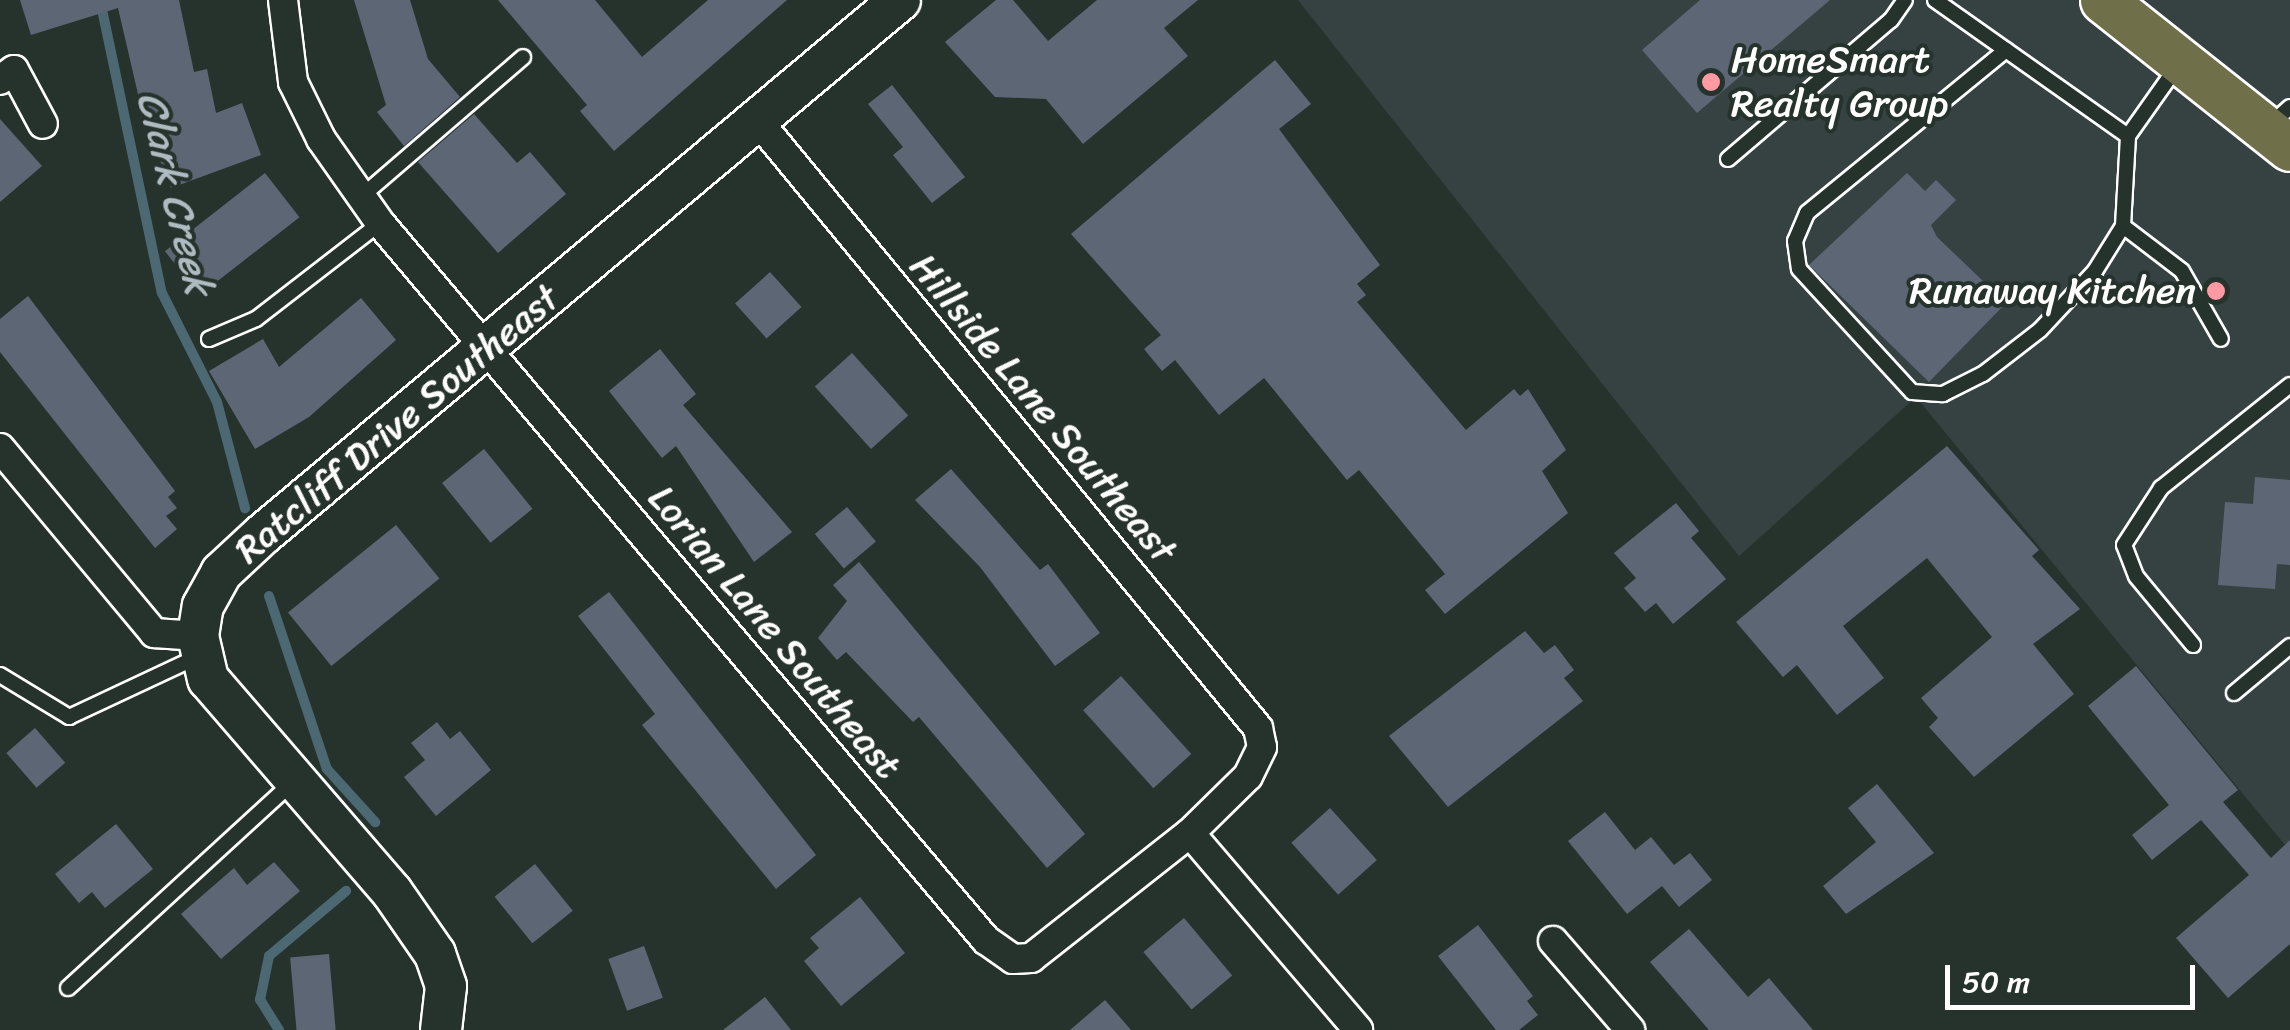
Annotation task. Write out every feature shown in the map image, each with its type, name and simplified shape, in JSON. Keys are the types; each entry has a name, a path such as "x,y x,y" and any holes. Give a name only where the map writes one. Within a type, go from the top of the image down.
{"main road":[{"path":"2103,0 2181,62 2282,128"}],"street":[{"name":"Lorian Lane Southeast","path":"283,0 293,82 380,223 983,936 1013,958 1046,950 1190,833"},
{"name":"Ratcliff Drive Southeast","path":"200,646 222,573 900,0"},
{"path":"0,80 14,70 43,124"},
{"name":"Hillside Lane Southeast","path":"758,120 1245,711 1262,747 1248,776 1190,833"},
{"path":"0,448 154,633 200,646 217,690 421,930 446,986 441,1030"},
{"path":"1190,833 1358,1030"},
{"path":"1553,941 1630,1030"}],"lane":[{"path":"1728,158 1891,20 1904,0"},
{"path":"1936,0 2128,136"},
{"path":"2006,50 1807,213 1794,242 1799,270 1912,392 1943,394 2040,330 2095,271 2123,226 2128,136 2181,62"},
{"path":"362,197 523,57"},
{"path":"209,339 256,318 380,223"},
{"path":"2123,226 2182,270 2221,338"},
{"path":"2193,645 2136,576 2124,545 2162,488 2290,385"},
{"path":"0,674 69,717 200,646"},
{"path":"2234,694 2290,646"},
{"path":"68,988 294,782"}],"shaded area":[{"path":"1298,0 2290,0 2290,851 1916,397 1739,556"}],"building":[{"path":"20,0 179,0 194,72 207,69 216,113 242,103 261,155 171,188 144,120 118,8 31,35"},
{"path":"354,0 410,0 428,59 460,97 404,146 377,112 386,105"},
{"path":"498,0 595,0 642,57 708,0 787,0 614,151 580,111 587,105"},
{"path":"996,0 1013,0 1048,41 1097,0 1198,0 1164,28 1188,56 1083,144 1046,99 995,97 945,42"},
{"path":"1700,0 1830,0 1697,113 1642,50"},
{"path":"1275,60 1311,104 1279,129 1380,265 1357,284 1366,295 1357,302 1466,430 1514,389 1520,396 1528,389 1566,450 1542,471 1568,513 1445,614 1425,590 1445,574 1359,470 1347,480 1264,378 1219,415 1175,360 1162,371 1144,349 1161,335 1071,234"},
{"path":"892,85 965,177 932,203 893,155 903,147 868,104"},
{"path":"474,114 517,163 530,152 566,194 498,253 418,162"},
{"path":"0,119 42,166 0,202"},
{"path":"265,173 299,217 199,295 165,251"},
{"path":"1907,173 1925,191 1936,180 1956,200 1931,225 1937,237 2006,303 1929,382 1809,265"},
{"path":"770,272 801,307 767,338 735,303"},
{"path":"28,296 175,491 168,497 177,508 166,516 177,529 155,548 0,352 0,319"},
{"path":"361,298 396,340 309,417 255,449 209,371 263,339 279,367"},
{"path":"660,349 696,394 683,405 792,532 754,562 676,446 662,458 609,391"},
{"path":"852,353 908,415 871,449 815,386"},
{"path":"1947,446 2039,550 2032,556 2080,609 2033,644 2074,694 1974,777 1929,727 1938,718 1921,698 1992,637 1927,558 1843,626 1884,678 1837,715 1797,665 1783,677 1736,622"},
{"path":"484,449 532,509 490,543 442,483"},
{"path":"951,469 1040,570 1048,564 1100,633 1055,666 980,567 915,500"},
{"path":"2255,477 2290,480 2290,565 2277,564 2275,589 2218,585 2225,502 2253,504"},
{"path":"1676,503 1699,531 1691,538 1726,579 1673,624 1656,603 1645,612 1624,588 1636,578 1614,553"},
{"path":"847,507 876,541 844,568 815,534"},
{"path":"396,525 439,579 331,666 288,612"},
{"path":"859,562 1085,834 1047,868 919,717 913,722 846,652 837,660 818,638 847,601 833,585"},
{"path":"609,592 816,855 776,889 642,725 655,714 578,616"},
{"path":"1525,631 1544,653 1555,645 1574,670 1564,678 1583,701 1448,807 1389,736"},
{"path":"2136,666 2238,790 2223,802 2271,858 2290,840 2290,944 2228,998 2176,938 2249,875 2201,820 2152,860 2132,835 2169,805 2088,706"},
{"path":"1121,676 1191,754 1153,788 1083,710"},
{"path":"437,722 450,739 460,731 491,770 436,816 404,777 425,760 411,743"},
{"path":"35,728 65,763 36,788 6,753"},
{"path":"1877,784 1934,853 1846,914 1823,886 1876,842 1848,808"},
{"path":"1330,808 1377,860 1338,895 1291,843"},
{"path":"1605,812 1635,850 1651,837 1674,865 1690,853 1712,880 1679,907 1662,886 1627,914 1568,841"},
{"path":"116,824 153,869 105,908 92,892 79,903 55,874"},
{"path":"274,862 300,891 221,959 181,914 234,868 247,885"},
{"path":"535,864 573,911 532,943 495,897"},
{"path":"860,897 905,953 841,1006 804,961 819,948 810,938"},
{"path":"1184,918 1232,975 1192,1010 1143,952"},
{"path":"1478,925 1533,996 1527,1001 1538,1015 1519,1030 1496,1030 1438,956"},
{"path":"1689,929 1748,997 1769,978 1813,1030 1709,1030 1650,962"},
{"path":"644,946 663,998 627,1011 608,959"},
{"path":"329,954 336,1030 297,1030 290,957"},
{"path":"765,997 791,1030 723,1030"},
{"path":"1105,1000 1131,1030 1070,1030"}],"waterway":[{"name":"Clark Creek","path":"100,0 162,293 217,402 245,508"},
{"name":"Clark Creek","path":"269,596 327,769 375,822"},
{"name":"Clark Creek","path":"279,1030 260,1000 269,956 346,891"}],"place":[{"name":"HomeSmart Realty Group","path":"1711,82"},
{"name":"Runaway Kitchen","path":"2216,291"}]}
